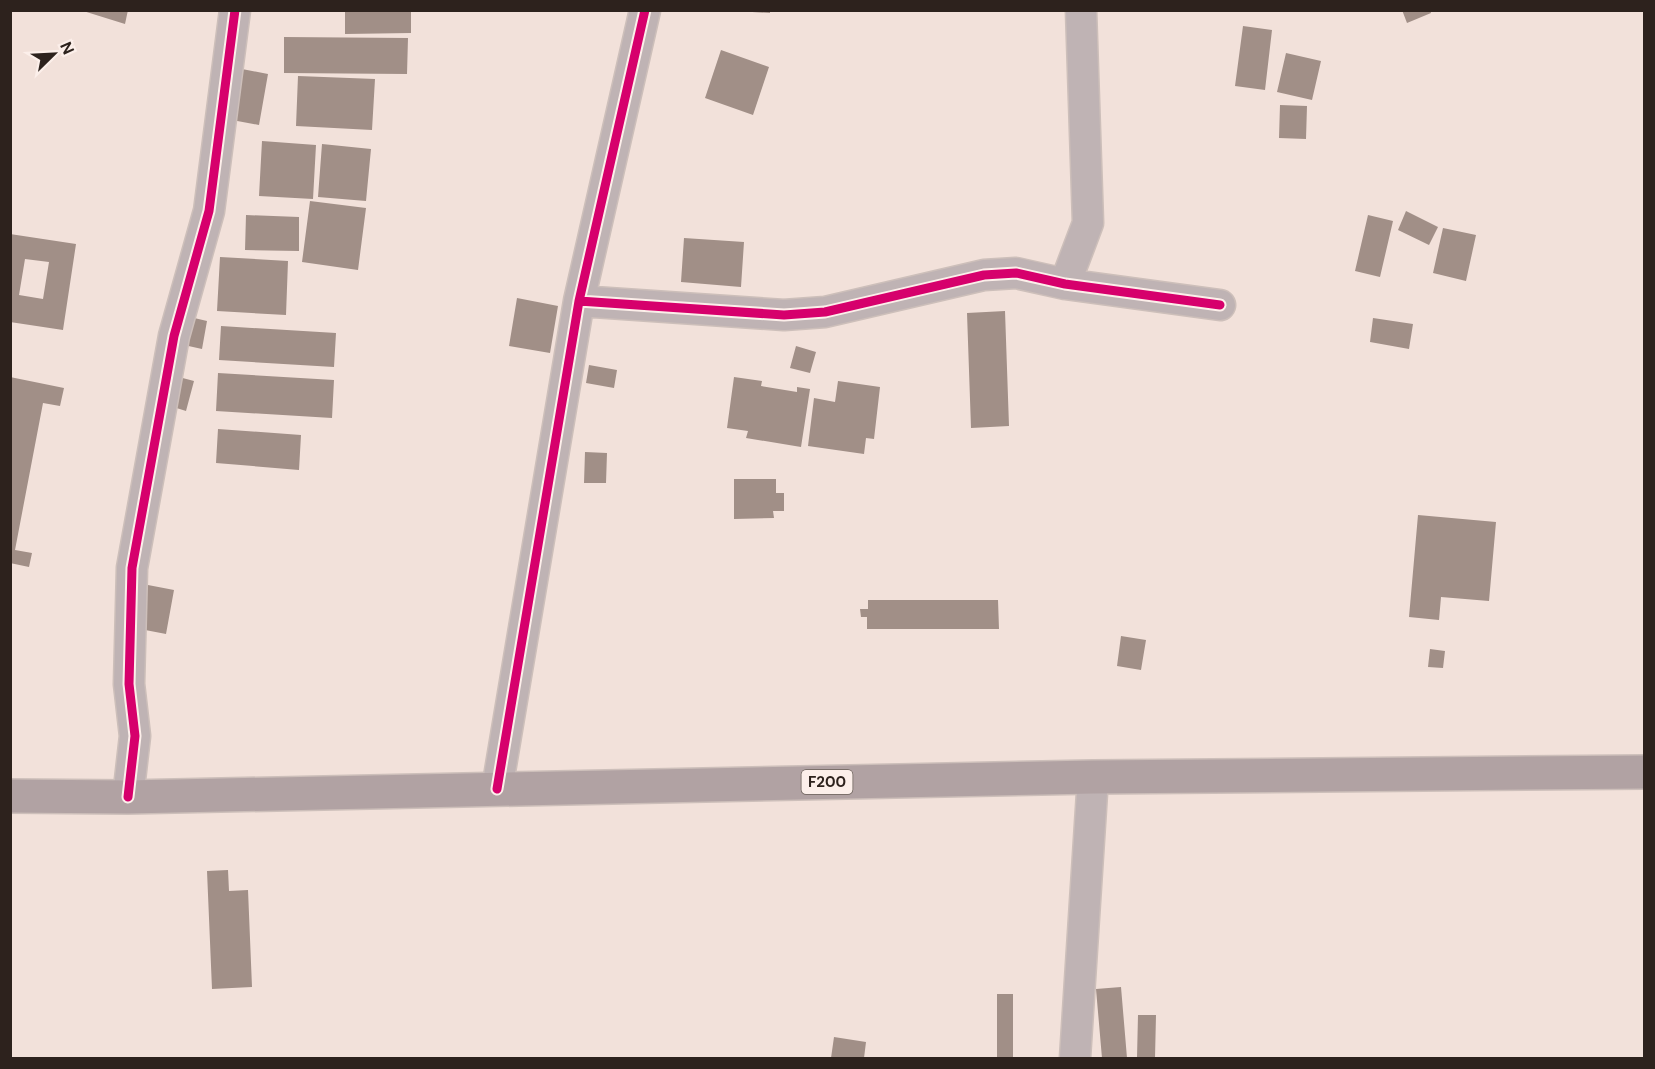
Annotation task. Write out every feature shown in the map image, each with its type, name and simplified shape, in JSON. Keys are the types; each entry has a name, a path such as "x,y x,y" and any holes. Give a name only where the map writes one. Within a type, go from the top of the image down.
{"main road":[{"name":"F200","path":"10,796 128,797 1093,777 1644,772"}],"street":[{"path":"128,797 135,736 129,684 132,568 174,336 209,211 235,10"},
{"path":"497,789 579,301 645,10"},
{"path":"1065,284 1088,223 1081,10"},
{"path":"579,301 784,315 825,312 984,275 1016,273 1065,284 1220,305"},
{"path":"1075,1059 1093,777"}],"building":[{"path":"80,10 128,10 125,24"},
{"path":"345,10 411,10 411,33 345,34"},
{"path":"752,10 770,10 770,13 752,12"},
{"path":"1402,10 1430,10 1431,13 1407,23"},
{"path":"1243,26 1272,30 1265,90 1235,86"},
{"path":"284,37 408,38 407,74 284,73"},
{"path":"721,50 769,67 753,115 705,98"},
{"path":"1286,53 1321,61 1312,100 1277,92"},
{"path":"242,69 268,74 259,125 232,120"},
{"path":"298,76 375,79 372,130 296,126"},
{"path":"1280,105 1307,106 1306,139 1279,138"},
{"path":"262,141 316,145 313,199 259,196"},
{"path":"322,144 371,149 366,201 318,197"},
{"path":"310,201 366,208 358,270 302,262"},
{"path":"1406,211 1438,227 1429,245 1398,230"},
{"path":"246,215 299,217 299,251 245,250"},
{"path":"1368,215 1393,221 1380,277 1355,271"},
{"path":"1443,228 1476,235 1466,281 1433,273"},
{"path":"10,234 76,244 63,330 10,322","holes":["25,259 49,262 43,299 19,295"]},
{"path":"684,238 744,242 741,287 681,282"},
{"path":"220,257 288,261 286,315 217,311"},
{"path":"517,298 558,306 550,353 509,346"},
{"path":"1005,311 1009,426 971,428 967,313"},
{"path":"190,317 207,321 202,349 184,345"},
{"path":"1373,318 1413,324 1409,349 1370,342"},
{"path":"221,326 336,333 334,367 219,360"},
{"path":"796,346 816,352 810,373 790,368"},
{"path":"589,365 617,370 614,388 586,383"},
{"path":"218,373 334,380 332,418 216,411"},
{"path":"175,376 194,381 186,411 167,405"},
{"path":"10,377 64,388 60,406 43,403 15,550 32,553 29,567 10,563"},
{"path":"734,377 762,381 761,386 797,392 797,387 810,389 801,447 746,438 748,431 727,428"},
{"path":"838,381 880,387 874,439 866,438 864,454 808,446 814,398 835,402"},
{"path":"218,429 301,435 299,470 216,463"},
{"path":"585,452 607,453 606,483 584,483"},
{"path":"734,479 776,479 776,493 784,493 784,511 773,511 774,518 734,519"},
{"path":"1418,515 1496,522 1489,601 1441,597 1439,620 1409,617"},
{"path":"148,585 174,590 166,634 140,629"},
{"path":"868,600 998,600 999,629 867,629 867,617 861,617 860,609 868,609"},
{"path":"1121,636 1146,640 1141,670 1117,666"},
{"path":"1430,649 1445,651 1443,668 1428,667"},
{"path":"228,870 229,891 248,890 252,987 212,989 207,871"},
{"path":"1121,987 1127,1058 1102,1058 1096,989"},
{"path":"997,994 1013,994 1013,1058 997,1058"},
{"path":"1138,1015 1156,1015 1155,1058 1137,1058"},
{"path":"834,1037 866,1042 864,1058 831,1058"}],"cycle path":[{"path":"128,797 135,736 129,684 132,568 174,336 209,211 235,10"},
{"path":"497,789 579,301 645,10"},
{"path":"579,301 784,315 825,312 984,275 1016,273 1065,284 1220,305"}]}
